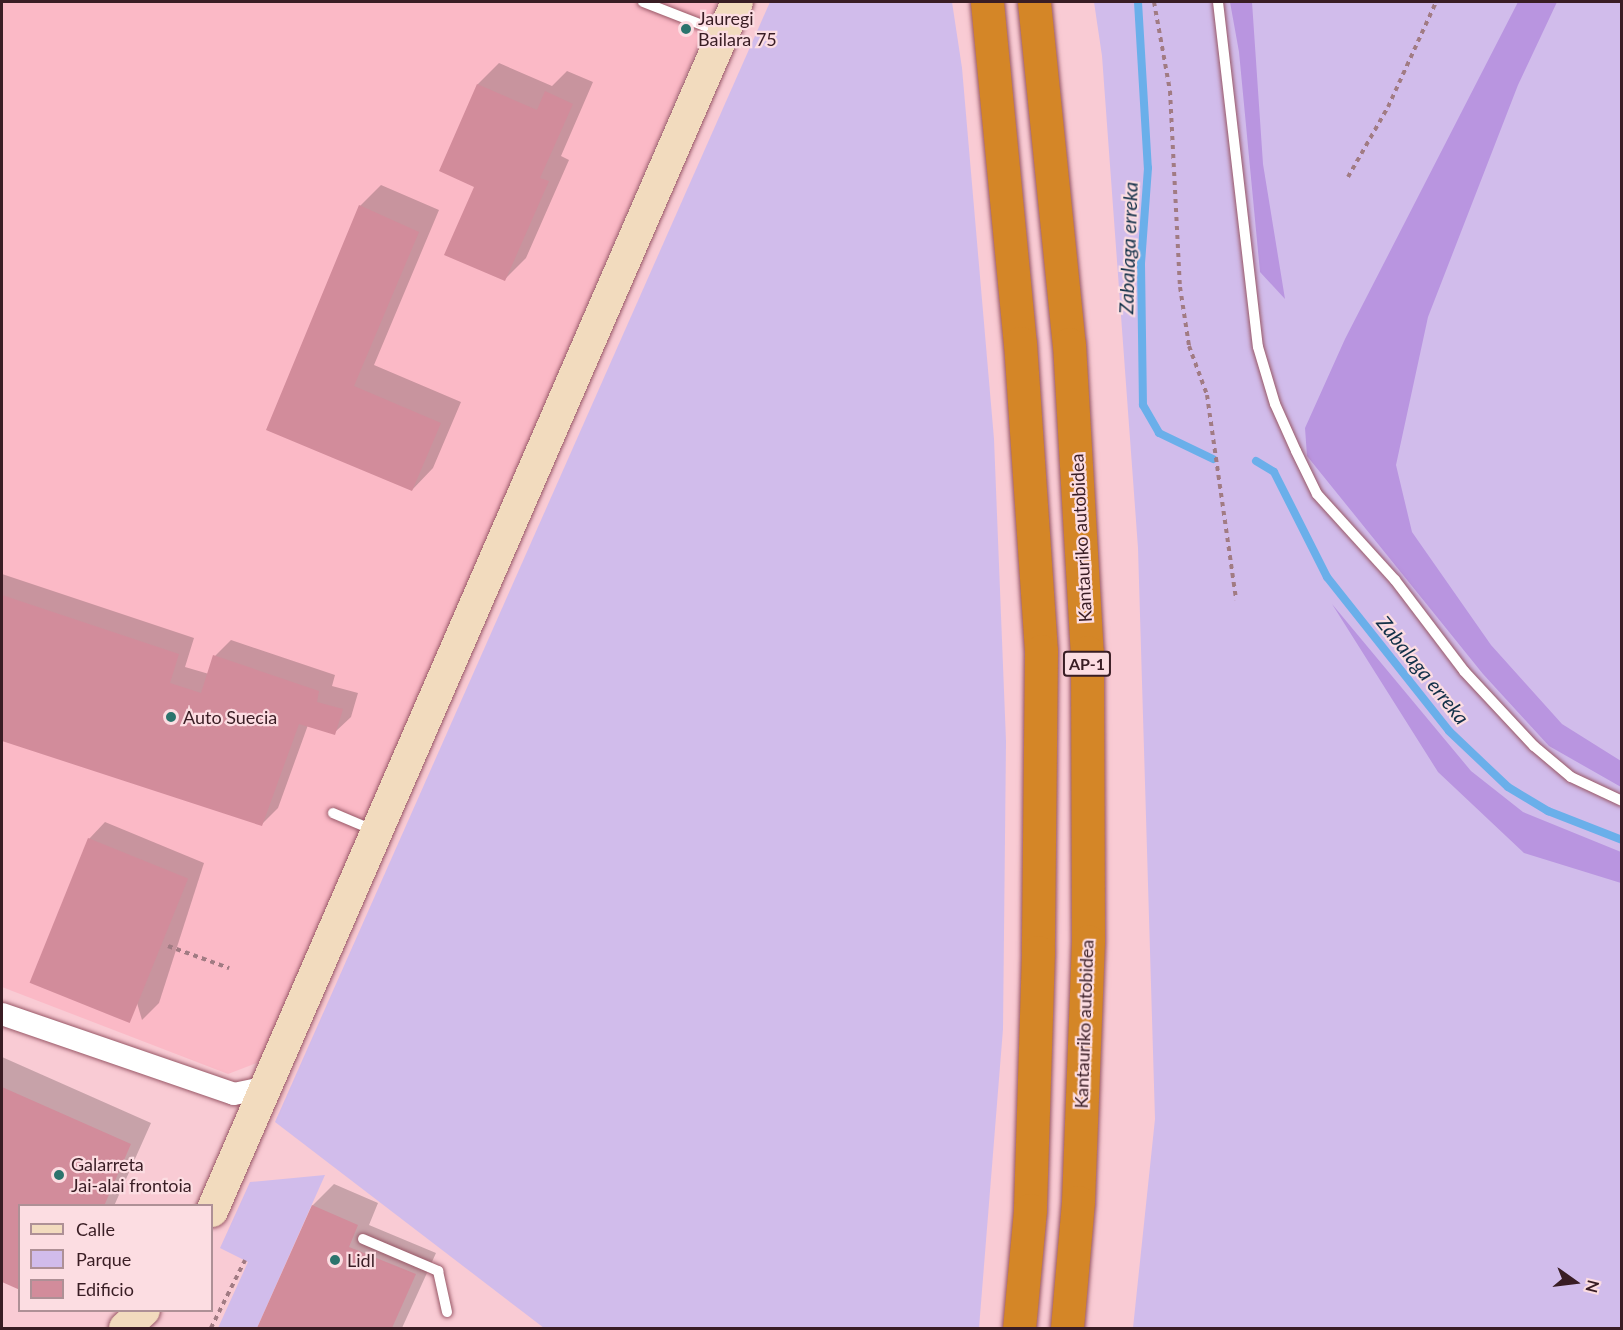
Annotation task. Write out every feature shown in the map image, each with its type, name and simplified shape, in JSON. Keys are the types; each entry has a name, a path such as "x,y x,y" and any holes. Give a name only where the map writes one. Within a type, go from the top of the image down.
{"highway":[{"name":"AP-1","path":"987,2 1020,343 1041,651 1038,964 1030,1210 1019,1329"},
{"name":"Kantauriko autobidea","path":"1034,2 1069,344 1087,652 1088,941 1078,1202 1067,1329"}],"main road":[{"path":"213,1209 737,2"},
{"path":"125,1329 143,1312"},
{"path":"159,1329 167,1312"}],"street":[{"path":"2,1014 234,1094 266,1087"}],"lane":[{"path":"1218,2 1258,347 1275,404 1312,483 1395,580 1464,671 1534,746 1571,777 1622,801"},
{"path":"643,3 723,34"},
{"path":"333,813 376,831"},
{"path":"363,1239 438,1271 447,1312"}],"path":[{"path":"1154,2 1170,91 1180,286 1189,346 1207,395 1236,600"},
{"path":"1348,177 1388,107 1436,2"},
{"path":"168,946 229,968"},
{"path":"211,1329 244,1260"}],"shaded area":[{"path":"2,2 717,2 262,1061 228,1074 2,987"},
{"path":"1230,2 1252,2 1263,164 1285,299 1260,272 1239,52"},
{"path":"1518,2 1557,2 1518,85 1428,317 1396,465 1412,532 1491,645 1562,724 1621,761 1621,787 1549,746 1483,674 1307,456 1305,428 1345,339"},
{"path":"1332,604 1471,771 1523,812 1621,852 1621,883 1524,853 1438,772"}],"green space":[{"path":"770,2 952,2 962,68 994,439 1006,741 1003,1029 979,1328 544,1328 275,1122"},
{"path":"1094,2 1621,2 1621,1328 1133,1328 1155,1119 1138,548 1102,56"},
{"path":"325,1175 257,1328 218,1328 248,1262 220,1248 250,1182"}],"building":[{"path":"477,84 537,110 545,91 573,104 540,178 549,181 505,281 444,255 474,187 439,171"},
{"path":"359,205 419,232 354,386 441,423 412,491 266,430"},
{"name":"Auto Suecia","path":"2,595 179,654 170,683 201,693 213,655 319,691 317,702 343,709 335,735 299,724 262,826 2,741"},
{"path":"88,838 188,878 130,1023 30,983"},
{"name":"Galarreta Jai-alai frontoia","path":"2,1087 131,1144 105,1204 18,1204 18,1289 2,1282"},
{"name":"Lidl","path":"312,1205 358,1225 349,1247 416,1274 392,1328 257,1328"}],"waterway":[{"name":"Zabalaga erreka","path":"1138,2 1148,168 1141,264 1143,405 1159,433 1213,459"},
{"name":"Zabalaga erreka","path":"1256,461 1274,472 1327,577 1449,731 1508,787 1548,811 1622,840"}],"place":[{"name":"Jauregi Bailara 75","path":"686,29"},
{"name":"Auto Suecia","path":"171,717"},
{"name":"Galarreta Jai-alai frontoia","path":"59,1175"},
{"name":"Lidl","path":"335,1260"}]}
